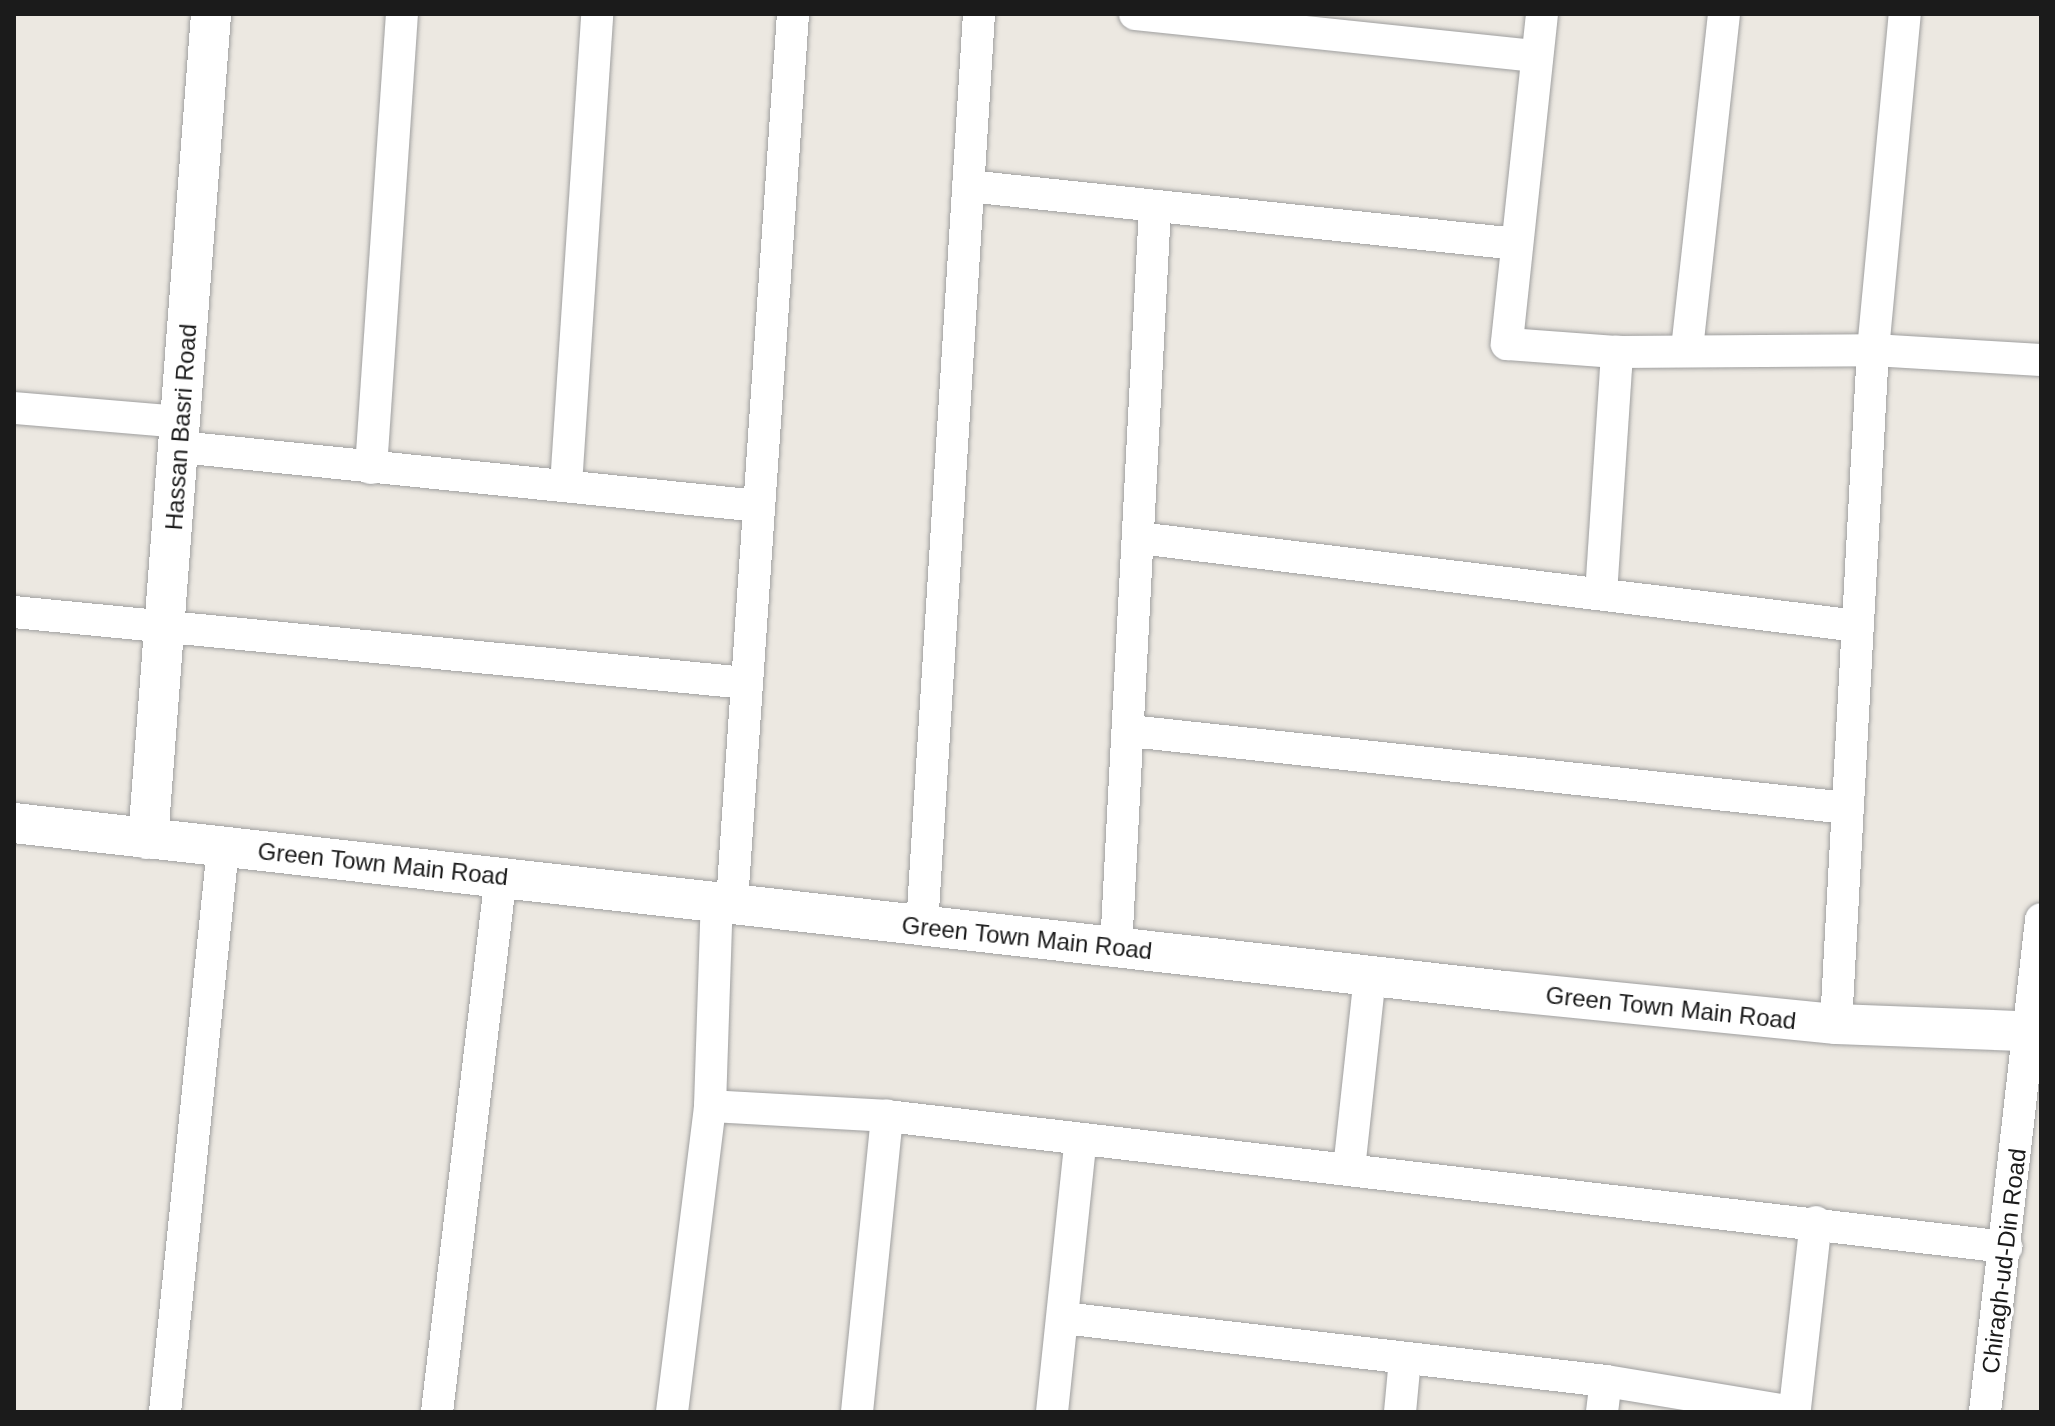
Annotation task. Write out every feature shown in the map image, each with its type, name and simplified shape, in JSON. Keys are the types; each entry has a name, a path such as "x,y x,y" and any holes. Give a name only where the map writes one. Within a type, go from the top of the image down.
{"street":[{"name":"Hassan Basri Road","path":"148,839 211,14"},
{"path":"371,468 402,14"},
{"path":"566,485 597,14"},
{"path":"672,1412 710,1106 724,901 746,683 793,14"},
{"path":"922,927 979,14"},
{"path":"1135,14 1537,56"},
{"path":"1542,14 1507,344 1617,352 1687,349 1873,350 2041,360"},
{"path":"1687,349 1724,14"},
{"path":"1836,1024 1873,350 1905,14"},
{"path":"968,186 1517,244"},
{"path":"1116,948 1130,731 1155,208"},
{"path":"1601,594 1617,352"},
{"path":"14,408 371,468 759,506"},
{"path":"1139,538 1858,626"},
{"path":"14,612 746,683"},
{"path":"1130,731 1847,808"},
{"name":"Green Town Main Road","path":"14,823 223,848 501,875 922,927 1370,976 1836,1024 2037,1032"},
{"path":"165,1412 223,848"},
{"path":"437,1412 501,875"},
{"name":"Chiragh-ud-Din Road","path":"1985,1412 2037,1032 2041,919"},
{"path":"1349,1169 1370,976"},
{"path":"710,1106 887,1116 1080,1144 1349,1169 1816,1222 2006,1247"},
{"path":"857,1412 887,1116"},
{"path":"1052,1412 1080,1144"},
{"path":"1063,1318 1405,1359 1604,1397 1794,1410 1816,1222"},
{"path":"1400,1412 1405,1359"}]}
